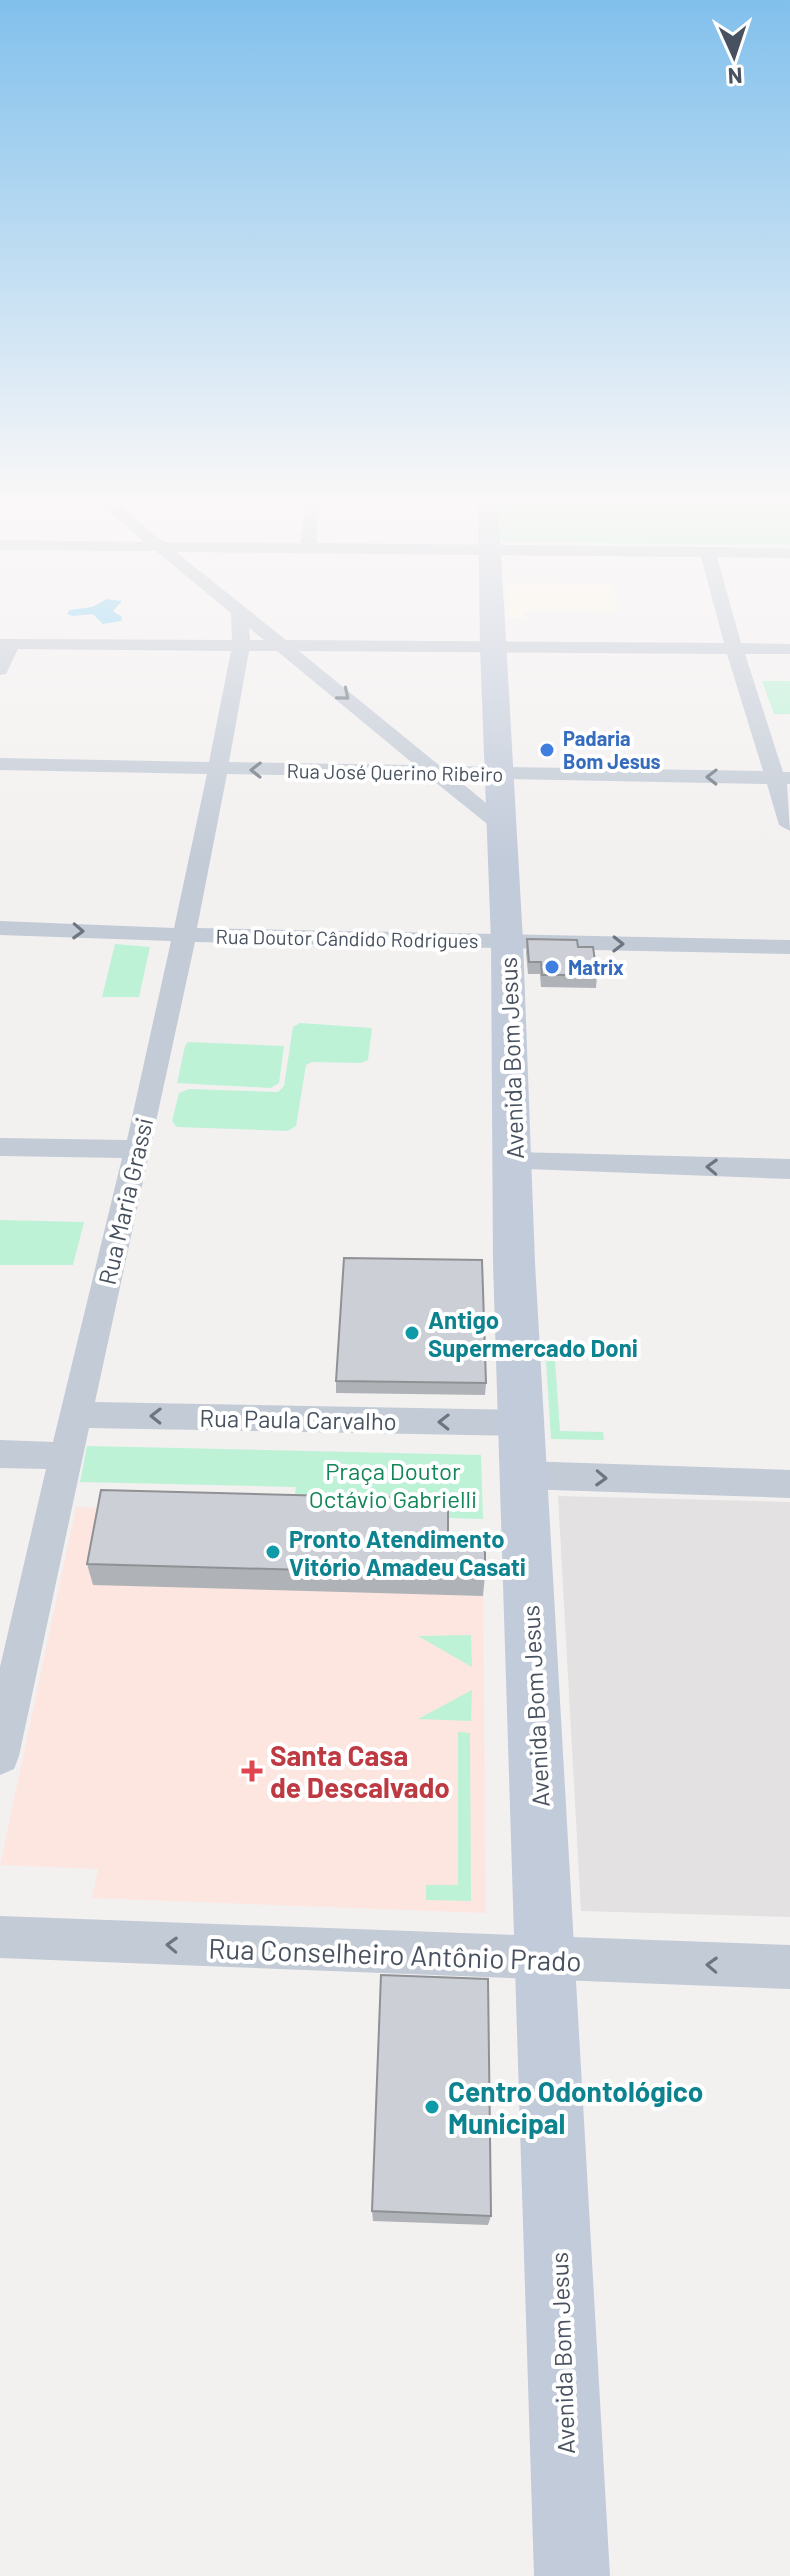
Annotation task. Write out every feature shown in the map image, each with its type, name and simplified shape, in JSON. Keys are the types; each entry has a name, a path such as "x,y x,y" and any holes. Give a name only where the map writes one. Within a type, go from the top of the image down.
{"street":[{"name":"Rua Maria Grassi","path":"0,1756 74,1415 138,1149 185,935 241,645 240,620"},
{"path":"253,620 503,827"},
{"name":"Avenida Bom Jesus","path":"491,620 503,827 514,1161 514,1263 572,2576"},
{"path":"726,620 734,649 783,778 790,825"},
{"path":"0,670 6,644 790,649"},
{"name":"Rua José Querino Ribeiro","path":"0,764 783,778"},
{"name":"Rua Doutor Cândido Rodrigues","path":"0,928 185,935 790,947"},
{"path":"0,1147 138,1149"},
{"path":"514,1161 790,1169"},
{"name":"Rua Paula Carvalho","path":"74,1415 522,1423"},
{"path":"0,1454 65,1456"},
{"path":"523,1475 790,1484"},
{"name":"Rua Conselheiro Antônio Prado","path":"0,1937 790,1967"}],"shaded area":[{"path":"558,1496 790,1502 790,1917 581,1911"},
{"name":"Santa Casa de Descalvado","path":"76,1507 449,1517 448,1594 483,1596 486,1913 92,1898 98,1869 0,1865"}],"green space":[{"path":"762,681 790,681 790,714 774,714"},
{"path":"115,944 150,947 139,997 102,997"},
{"path":"300,1023 372,1028 368,1060 361,1063 312,1062 306,1065 296,1126 288,1131 177,1127 172,1121 179,1093 189,1089 278,1092 284,1086 293,1027"},
{"path":"188,1042 284,1046 279,1083 271,1088 177,1083"},
{"path":"0,1220 84,1222 73,1265 0,1265"},
{"path":"546,1361 555,1361 560,1431 603,1432 604,1440 551,1439"},
{"name":"Praça Doutor Octávio Gabrielli","path":"87,1446 481,1455 483,1519 292,1513 296,1487 80,1482"},
{"path":"471,1635 472,1667 418,1636"},
{"path":"472,1690 471,1721 418,1719"},
{"path":"458,1732 470,1733 471,1901 426,1900 426,1885 458,1885"}],"water":[{"path":"99,620 121,620 121,621 103,624"}],"building":[{"path":"527,939 577,940 578,947 593,947 597,975 542,975 541,962 529,962"},
{"name":"Antigo Supermercado Doni","path":"344,1258 482,1260 486,1383 336,1381"},
{"name":"Pronto Atendimento Vitório Amadeu Casati","path":"101,1490 448,1499 448,1546 485,1547 485,1575 87,1564"},
{"name":"Centro Odontológico Municipal","path":"381,1975 488,1979 491,2216 372,2211"}],"place":[{"name":"Padaria Bom Jesus","path":"547,750"},
{"name":"Matrix","path":"552,967"},
{"name":"Antigo Supermercado Doni","path":"412,1333"},
{"name":"Pronto Atendimento Vitório Amadeu Casati","path":"273,1552"},
{"name":"Santa Casa de Descalvado","path":"252,1771"},
{"name":"Centro Odontológico Municipal","path":"432,2107"}]}
